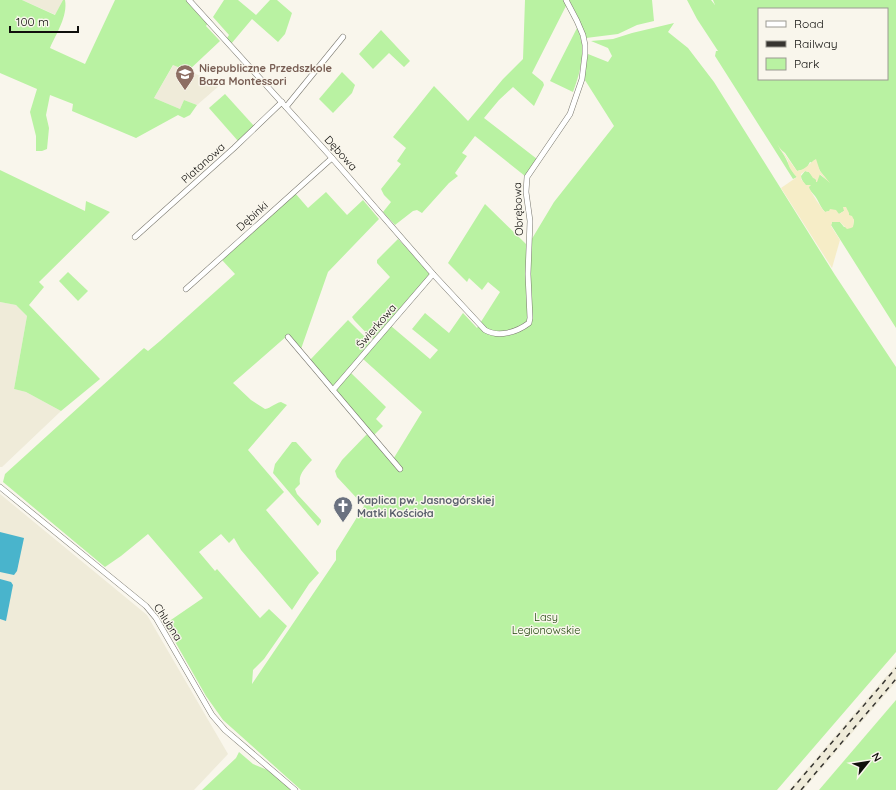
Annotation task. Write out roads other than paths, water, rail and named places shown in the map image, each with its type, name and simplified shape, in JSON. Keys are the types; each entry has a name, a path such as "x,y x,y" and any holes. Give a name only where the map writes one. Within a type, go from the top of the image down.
{"street":[{"name":"Dębowa","path":"189,0 284,104 476,321"},
{"name":"Obrębowa","path":"476,321 489,333 497,334 507,333 529,323 528,274 530,221 526,192 527,177 570,114 582,79 585,45 583,35 568,2"},
{"name":"Platanowa","path":"135,237 284,104 343,37"},
{"name":"Dębinki","path":"186,289 332,158"},
{"name":"Świerkowa","path":"333,390 433,274"},
{"path":"288,337 400,469"},
{"name":"Chlubna","path":"0,487 146,606 156,618 212,715 225,730 295,790"}],"water":[{"path":"0,532 24,538 17,571 14,575 0,572"},
{"path":"0,579 11,582 13,585 6,621 0,619"}],"railway":[{"path":"791,790 896,668"},
{"path":"801,790 896,679"}],"place":[{"name":"Niepubliczne Przedszkole Baza Montessori","path":"185,91"},
{"name":"Kaplica pw. Jasnogórskiej Matki Kościoła","path":"343,523"}],"park label":[{"name":"Lasy Legionowskie","path":"546,623"}]}
